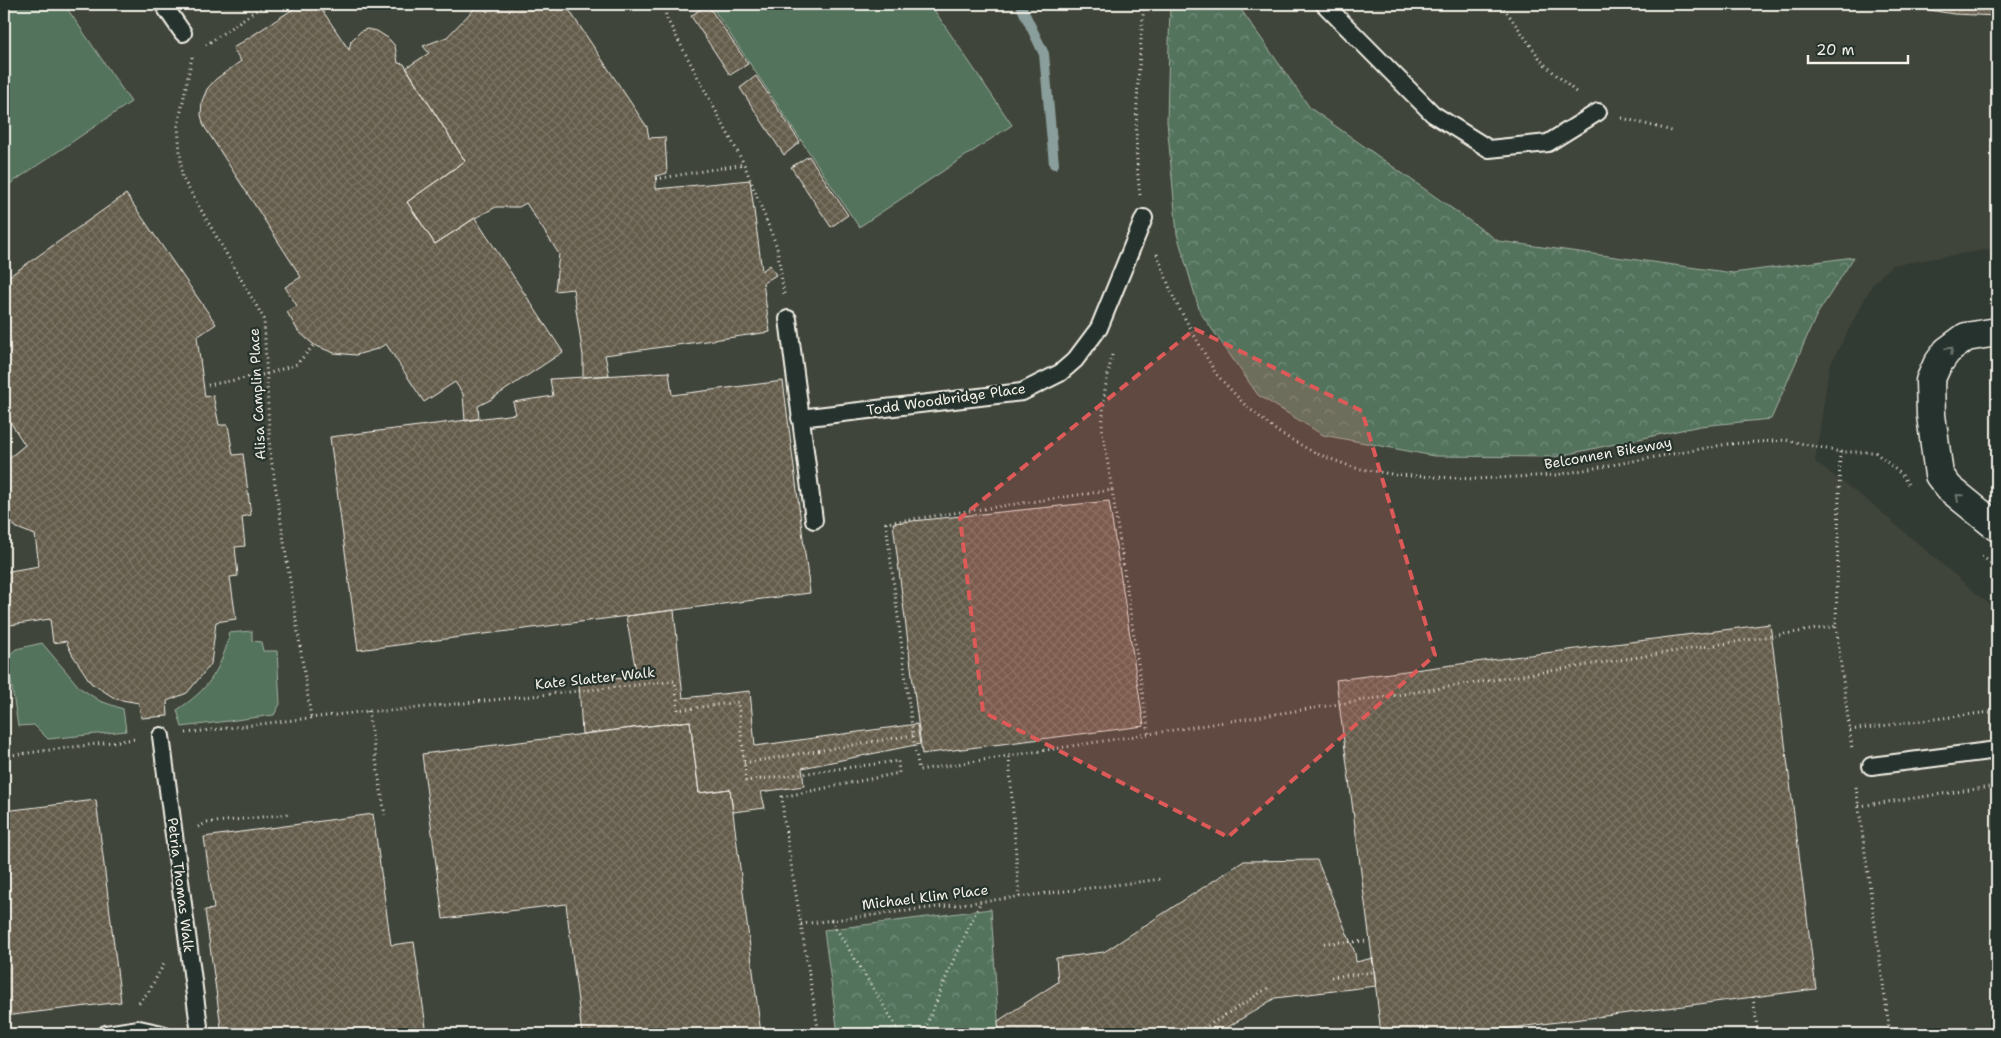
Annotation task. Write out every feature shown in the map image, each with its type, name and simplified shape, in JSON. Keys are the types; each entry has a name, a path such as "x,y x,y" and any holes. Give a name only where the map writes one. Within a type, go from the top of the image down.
{"street":[{"path":"1997,332 1966,337 1947,351 1937,365 1930,380 1930,415 1939,475 1949,488 1997,527"}],"lane":[{"path":"163,4 183,33"},
{"path":"1324,4 1432,114 1488,149 1548,143 1598,112"},
{"name":"Todd Woodbridge Place","path":"800,418 1022,392 1060,374 1075,360 1100,328 1144,218"},
{"path":"788,319 814,520"},
{"name":"Petria Thomas Walk","path":"161,736 200,1034"},
{"path":"1871,766 1997,750"},
{"path":"111,1034 139,1030 162,1034"}],"path":[{"path":"183,33 193,54 265,4"},
{"path":"665,4 666,17 744,164 777,247 788,319"},
{"name":"Belconnen Bikeway","path":"1144,4 1136,99 1138,179 1144,218 1174,299 1216,374 1245,405 1278,432 1315,453 1355,468 1397,476 1477,479 1556,476 1728,444 1786,440 1840,452 1875,452"},
{"path":"1501,4 1543,63 1598,112 1672,131"},
{"name":"Alisa Camplin Place","path":"193,54 178,126 182,177 264,319 270,452 311,717"},
{"path":"656,179 744,164"},
{"path":"204,386 267,374 297,364 314,344"},
{"path":"1113,350 1105,389 1102,427 1149,736"},
{"path":"1840,452 1836,626 1853,758"},
{"path":"1112,490 886,523 919,770 1149,736 1836,626"},
{"name":"Kate Slatter Walk","path":"4,756 368,710 388,711 675,681 678,710 738,702 746,781 898,761 899,773 782,797 784,821 801,924"},
{"path":"368,710 385,815"},
{"path":"1850,730 1997,711"},
{"path":"744,763 913,735"},
{"path":"1009,757 1019,897"},
{"path":"1855,777 1890,1034"},
{"path":"1859,806 1997,786"},
{"path":"178,858 195,828 206,823 289,814"},
{"name":"Michael Klim Place","path":"801,924 1162,879"},
{"path":"923,1034 950,968 981,901"},
{"path":"831,920 901,1034"},
{"path":"801,924 819,1034"},
{"path":"111,1034 149,991 167,958 187,929"},
{"path":"1324,943 1369,941"},
{"path":"1331,977 1374,972"},
{"path":"1195,1034 1268,988"},
{"path":"1753,997 1758,1034"},
{"path":"1226,1029 1231,1034"}],"highlighted area":[{"path":"1195,329 1362,411 1435,655 1228,837 983,712 960,518"}],"shaded area":[{"path":"4,4 1997,4 1997,248 1892,265 1872,285 1829,367 1815,462 1868,501 1997,611 1997,1034 4,1034"}],"green space":[{"path":"4,4 64,4 131,102 4,188"},
{"path":"710,4 930,4 1012,125 859,227"},
{"path":"1170,4 1237,4 1310,108 1498,241 1733,273 1854,257 1816,316 1771,419 1700,426 1554,457 1434,456 1323,435 1258,395 1200,312 1177,234 1167,121"},
{"path":"252,631 252,641 261,642 263,651 277,651 280,704 274,715 182,727 177,710 197,695 211,679 221,661 229,638 228,633"},
{"path":"42,643 80,688 100,701 123,709 126,731 48,739 34,725 18,726 7,657 16,649"},
{"path":"991,909 999,1034 838,1034 824,930"}],"building":[{"path":"301,4 318,4 349,50 351,41 361,31 367,29 377,31 388,38 395,46 398,63 404,64 465,161 407,202 435,244 475,218 563,352 478,406 479,419 465,421 463,394 455,382 424,402 386,344 377,349 356,355 334,353 314,345 298,331 287,312 297,306 285,287 301,277 204,126 201,115 202,101 207,89 216,79 241,61 233,48"},
{"path":"479,4 482,4 487,12 494,4 565,4 647,127 649,138 665,137 667,173 656,176 656,189 750,180 762,271 770,265 776,275 763,283 770,332 605,355 609,375 583,377 583,356 573,289 555,291 559,254 526,203 519,207 496,207 435,244 407,202 465,161 406,68 429,53 423,46 447,37"},
{"path":"707,4 748,64 730,75 691,16"},
{"path":"1892,4 1997,4 1997,16 1954,14"},
{"path":"756,76 800,142 784,155 740,88"},
{"path":"809,156 848,215 831,227 791,167"},
{"path":"126,194 216,324 197,337 205,397 213,395 219,425 228,425 233,455 243,454 251,515 242,517 245,546 235,547 238,576 230,577 236,619 216,622 211,664 187,693 167,701 168,716 141,718 139,703 116,699 91,683 66,641 53,643 50,619 4,626 4,572 39,566 35,535 17,528 4,517 4,462 25,445 7,417 4,418 4,280"},
{"path":"669,372 672,395 783,381 810,593 358,650 330,437 516,414 513,402 553,396 550,379"},
{"path":"1109,501 1144,726 922,754 893,523"},
{"path":"674,610 683,698 750,691 755,746 917,724 920,744 802,768 804,786 761,792 765,808 733,812 730,789 699,793 690,721 582,734 579,682 637,677 626,616"},
{"path":"1770,624 1816,989 1464,1034 1381,1034 1336,680"},
{"path":"690,721 699,793 730,789 761,1034 582,1034 566,904 443,919 422,754"},
{"path":"96,800 121,1002 4,1016 4,811"},
{"path":"373,814 391,945 414,942 427,1034 222,1034 205,910 214,909 204,837"},
{"path":"1317,860 1355,953 1356,962 1373,958 1376,986 1275,998 1217,1034 999,1034 998,1021 1058,982 1056,958 1104,952 1244,861"}],"waterway":[{"path":"1020,4 1044,54 1054,164"}]}
